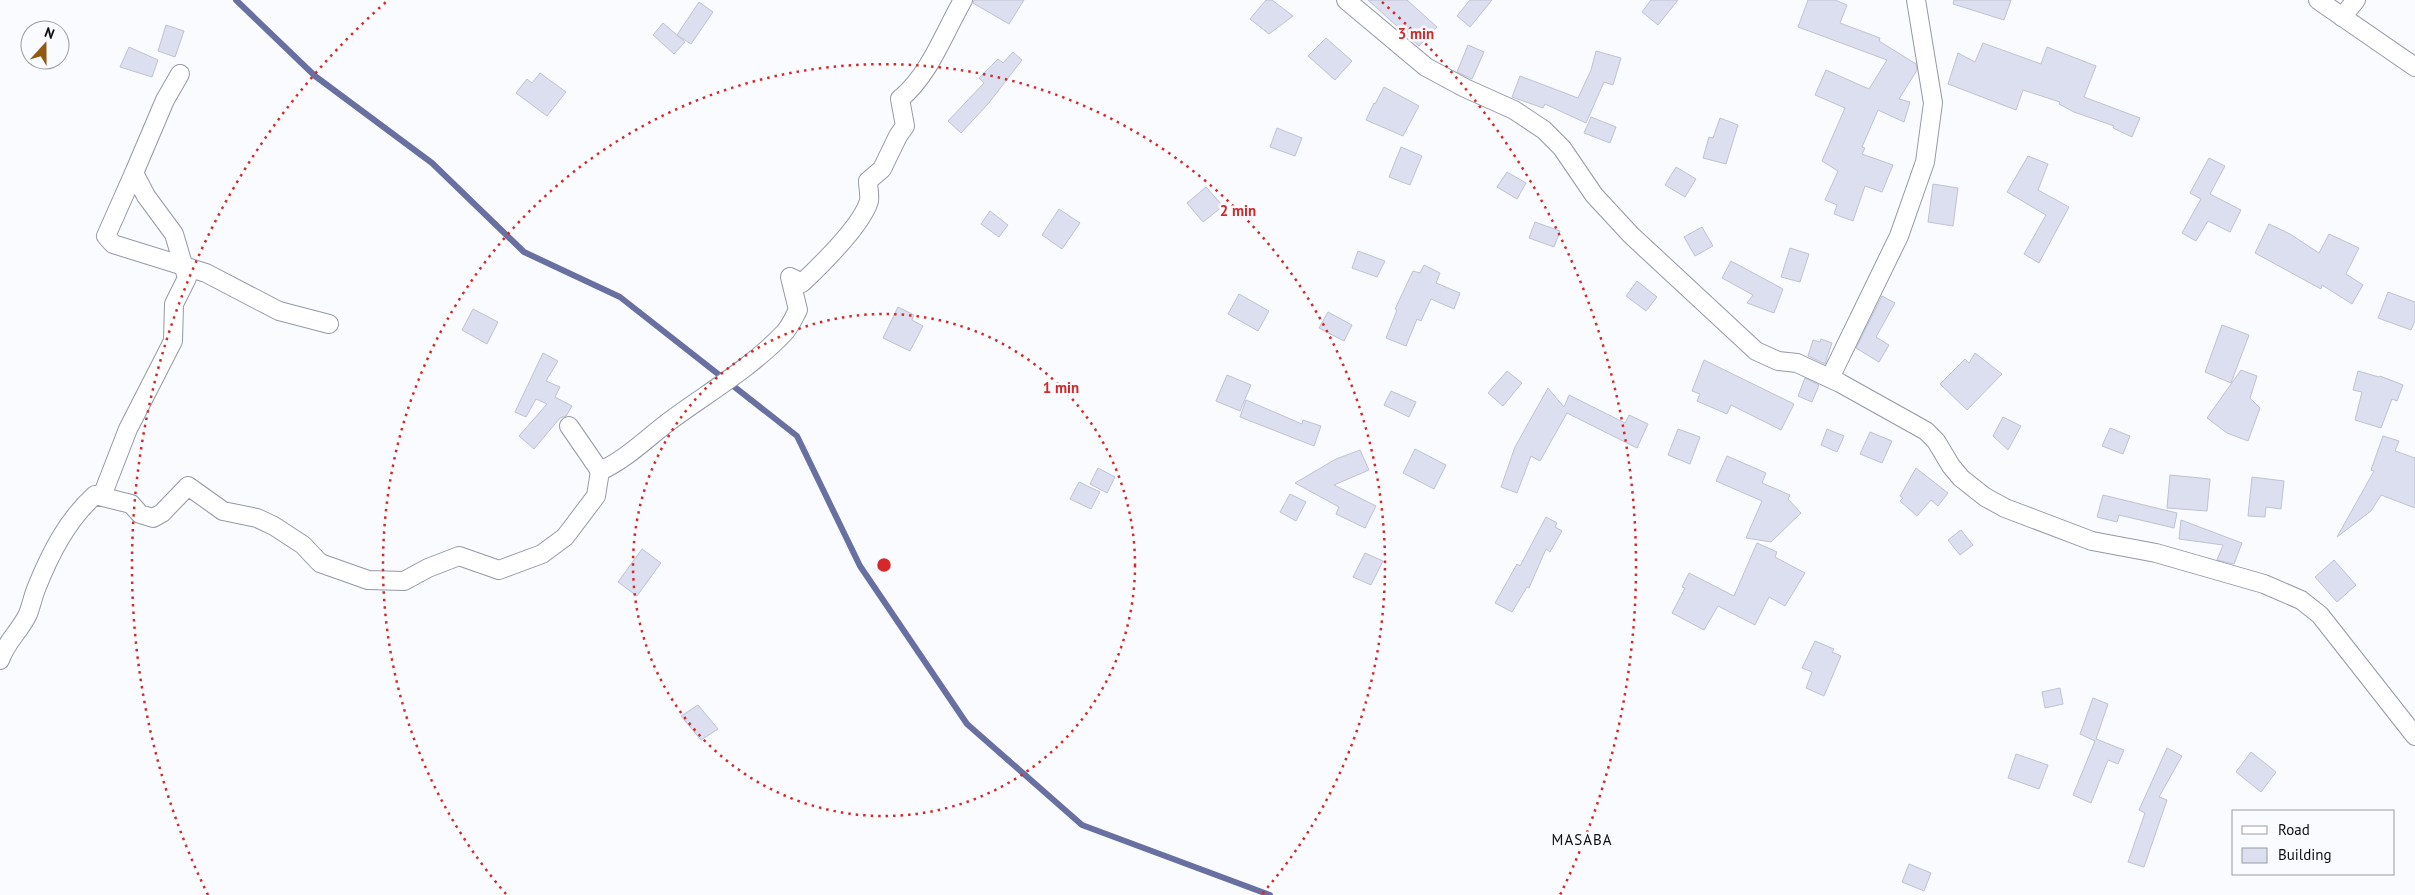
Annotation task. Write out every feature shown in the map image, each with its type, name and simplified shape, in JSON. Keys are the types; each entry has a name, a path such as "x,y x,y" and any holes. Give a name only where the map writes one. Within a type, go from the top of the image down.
{"street":[{"path":"600,471 615,465 754,359 785,332 798,310 790,277 802,283 853,229 868,201 868,181 882,169 898,136 906,126 900,99 909,91 928,66 963,0"},
{"path":"1346,0 1426,67 1465,88 1514,110 1544,130 1562,148 1594,195 1631,235 1756,351 1778,361 1797,363 1830,378 1926,431 1936,441 1951,466 1961,478 1985,497 2005,508 2092,540 2156,553 2264,584 2301,600 2320,614 2415,736"},
{"path":"1830,378 1899,236 1925,162 1933,103 1916,0"},
{"path":"2318,0 2415,67"},
{"path":"2342,17 2356,0"},
{"path":"180,74 165,100 106,236 114,244 206,273 279,312 329,324"},
{"path":"102,496 128,429 174,341 174,304 187,278 174,234 146,196 134,173"},
{"path":"0,660 5,646 27,615 36,589 66,529 79,509 95,495 131,504 140,514 153,518 162,513 188,486 223,511 257,518 274,526 303,545 320,564 368,580 404,581 428,568 459,556 499,570 542,554 565,537 596,496 600,471 569,426"}],"building":[{"path":"974,0 1024,0 1009,24 973,3"},
{"path":"1266,0 1272,0 1293,16 1269,34 1250,19"},
{"path":"1368,0 1407,0 1437,27 1419,46"},
{"path":"1470,0 1492,0 1470,27 1457,16"},
{"path":"1651,0 1678,0 1658,25 1642,12"},
{"path":"1808,0 1835,0 1847,5 1840,23 1880,38 1879,41 1916,64 1917,70 1899,99 1910,102 1904,122 1878,110 1862,147 1865,148 1862,154 1893,165 1882,192 1865,186 1853,221 1834,214 1837,205 1825,200 1838,171 1822,161 1845,108 1815,95 1826,70 1869,89 1887,60 1798,27"},
{"path":"1954,0 2011,0 2004,20 1953,4"},
{"path":"699,2 713,12 691,44 677,35"},
{"path":"663,23 685,42 674,54 653,35"},
{"path":"166,25 184,31 175,57 158,51"},
{"path":"1326,38 1352,61 1335,80 1308,56"},
{"path":"1983,43 2041,64 2047,47 2096,66 2084,97 2140,118 2132,137 2113,128 2114,126 2074,112 2059,104 2060,102 2023,90 2016,110 1948,84 1958,53 1975,62"},
{"path":"1468,45 1484,52 1472,79 1457,72"},
{"path":"129,47 158,60 152,77 120,67"},
{"path":"1596,51 1621,58 1613,85 1604,82 1586,123 1545,104 1543,108 1512,97 1520,76 1578,98 1591,70"},
{"path":"1013,52 1022,60 988,104 961,133 948,121 984,83 979,78 998,59 1003,63"},
{"path":"540,73 566,92 547,116 516,93 527,79 532,83"},
{"path":"1384,87 1419,106 1403,136 1366,120"},
{"path":"1591,117 1616,127 1610,143 1584,133"},
{"path":"1720,118 1738,125 1726,164 1703,158 1709,137 1713,138"},
{"path":"1277,128 1302,138 1295,156 1270,147"},
{"path":"1401,147 1422,156 1410,185 1389,177"},
{"path":"2028,156 2048,164 2038,190 2069,207 2039,263 2024,254 2046,215 2007,192"},
{"path":"2209,158 2225,166 2210,194 2241,210 2230,232 2208,221 2196,241 2182,233 2201,199 2190,193"},
{"path":"1676,167 1696,179 1685,197 1665,185"},
{"path":"1507,172 1526,183 1517,199 1497,187"},
{"path":"1933,184 1958,188 1953,226 1928,222"},
{"path":"1206,187 1223,206 1203,222 1187,203"},
{"path":"1059,209 1080,223 1062,249 1042,235"},
{"path":"990,211 1008,225 999,237 981,224"},
{"path":"1535,222 1560,231 1554,247 1529,238"},
{"path":"2269,224 2290,234 2319,253 2329,234 2359,248 2346,274 2363,285 2352,304 2322,285 2321,289 2255,253"},
{"path":"1702,227 1713,246 1695,256 1684,237"},
{"path":"1790,248 1809,254 1800,282 1781,277"},
{"path":"1358,251 1385,261 1377,277 1352,268"},
{"path":"1731,261 1783,289 1774,313 1747,303 1753,295 1722,278"},
{"path":"1424,265 1440,273 1436,283 1460,293 1454,309 1431,299 1421,321 1417,319 1406,346 1386,338 1397,310 1395,309 1413,271 1420,273"},
{"path":"1637,281 1657,297 1646,311 1626,296"},
{"path":"2388,292 2415,302 2415,321 2411,330 2378,318"},
{"path":"1239,294 1269,311 1258,331 1228,314"},
{"path":"1882,296 1895,303 1876,337 1889,345 1879,362 1856,348"},
{"path":"898,307 914,315 912,320 923,326 910,351 883,338"},
{"path":"473,309 498,322 487,344 462,330"},
{"path":"1328,312 1352,325 1344,341 1319,328"},
{"path":"2222,325 2249,335 2231,383 2205,372"},
{"path":"1821,339 1832,343 1825,364 1808,356 1813,340 1820,342"},
{"path":"543,353 558,361 546,381 560,387 555,397 572,406 566,416 560,418 534,449 519,436 547,404 536,399 526,417 515,412"},
{"path":"1975,353 2002,374 1967,410 1940,384 1965,359 1969,363"},
{"path":"1704,360 1794,404 1781,430 1731,405 1727,414 1697,401 1700,394 1692,391"},
{"path":"2241,370 2257,376 2250,398 2260,408 2248,441 2227,433 2207,418"},
{"path":"1507,371 1522,383 1503,406 1488,393"},
{"path":"2358,371 2380,376 2403,385 2397,401 2392,399 2381,428 2355,420 2362,392 2353,390"},
{"path":"1227,375 1251,385 1240,411 1216,401"},
{"path":"1805,378 1819,385 1812,402 1798,396"},
{"path":"1548,388 1564,407 1569,395 1625,423 1629,415 1648,424 1637,448 1567,413 1540,461 1531,456 1517,493 1501,487 1515,447"},
{"path":"1391,391 1416,402 1409,417 1384,405"},
{"path":"1246,400 1302,424 1303,420 1321,426 1314,446 1240,417"},
{"path":"2003,417 2021,426 2008,450 1993,436"},
{"path":"2110,428 2130,436 2123,454 2102,446"},
{"path":"1678,429 1700,437 1690,464 1668,455"},
{"path":"1827,429 1844,436 1837,452 1821,445"},
{"path":"1870,432 1892,441 1882,463 1860,454"},
{"path":"2383,436 2399,441 2395,451 2415,458 2415,508 2381,495 2371,511 2337,537 2374,471 2371,470"},
{"path":"1415,449 1446,465 1434,489 1403,473"},
{"path":"1360,450 1369,470 1334,485 1376,506 1365,528 1336,514 1339,507 1295,483 1336,459"},
{"path":"1727,456 1766,473 1762,483 1790,495 1788,499 1801,513 1771,542 1746,538 1762,501 1716,481"},
{"path":"1098,468 1115,477 1107,493 1090,484"},
{"path":"1916,468 1948,493 1938,506 1931,500 1917,516 1900,501 1903,498 1900,496"},
{"path":"2170,475 2210,479 2207,511 2167,508"},
{"path":"2252,477 2284,481 2281,509 2266,507 2265,517 2248,516"},
{"path":"1079,482 1100,492 1091,509 1070,499"},
{"path":"1290,494 1306,502 1296,521 1280,512"},
{"path":"2103,495 2177,513 2174,528 2119,515 2117,522 2097,517"},
{"path":"1546,517 1557,523 1555,527 1562,531 1550,552 1546,549 1529,588 1527,587 1512,612 1495,603 1517,564 1520,566"},
{"path":"2181,520 2242,543 2234,564 2217,560 2223,545 2179,539"},
{"path":"1961,530 1973,545 1960,555 1948,540"},
{"path":"1757,543 1777,552 1775,557 1805,573 1785,606 1769,597 1755,625 1718,606 1704,630 1672,613 1685,588 1682,587 1689,573 1734,596"},
{"path":"642,549 661,563 637,596 618,582"},
{"path":"1365,553 1383,561 1371,585 1353,577"},
{"path":"2334,560 2356,585 2337,602 2315,577"},
{"path":"1815,641 1834,649 1832,652 1841,656 1824,696 1806,688 1812,672 1802,668"},
{"path":"2060,688 2063,704 2045,708 2042,692"},
{"path":"2093,698 2108,704 2096,739 2124,750 2118,764 2108,760 2091,803 2073,795 2095,741 2080,734"},
{"path":"698,705 718,729 701,740 681,716"},
{"path":"2167,748 2182,756 2159,797 2167,800 2144,867 2128,862 2145,813 2139,810"},
{"path":"2251,752 2276,772 2261,792 2236,772"},
{"path":"2016,754 2048,765 2039,789 2008,778"},
{"path":"1909,864 1931,873 1924,891 1902,882"}],"waterway":[{"path":"236,0 315,76 432,163 524,252 620,297 797,436 860,566 967,724 1082,825 1270,895"}],"district":[{"name":"MASABA","path":"1582,839"}]}
